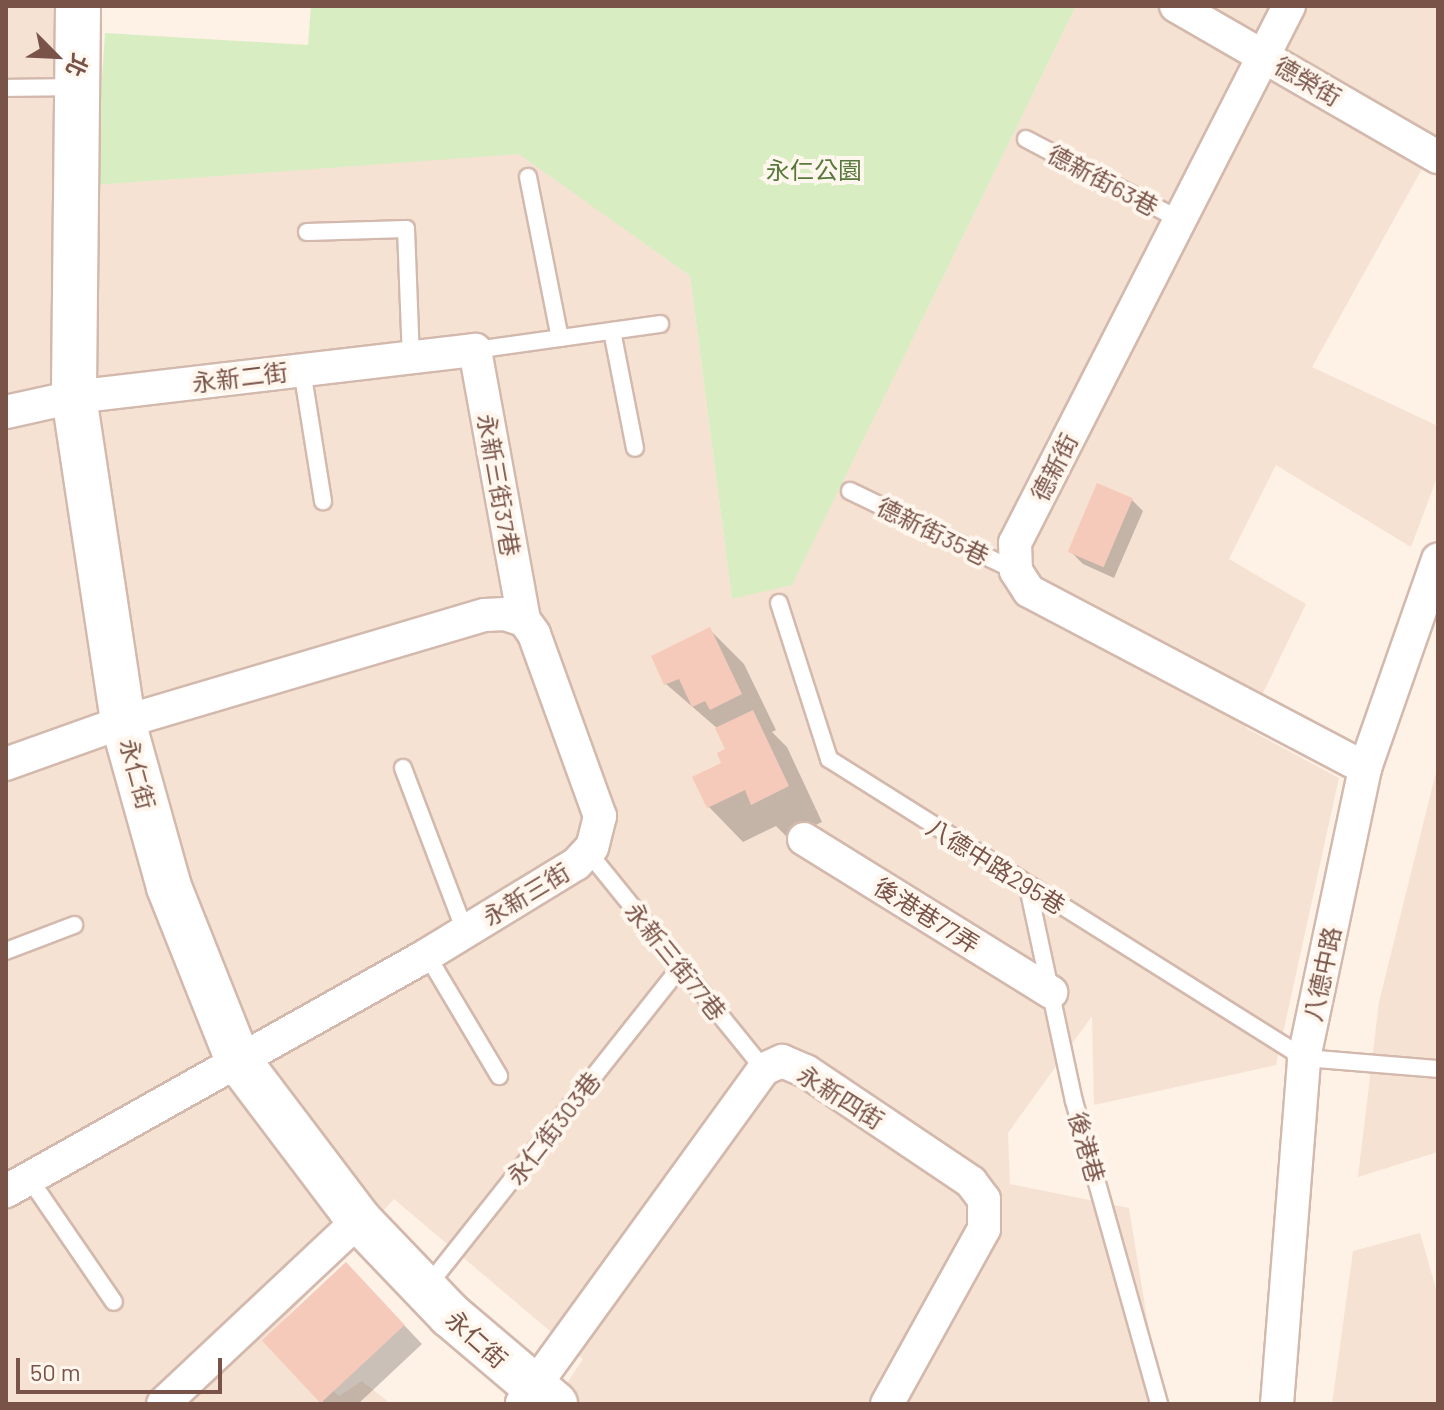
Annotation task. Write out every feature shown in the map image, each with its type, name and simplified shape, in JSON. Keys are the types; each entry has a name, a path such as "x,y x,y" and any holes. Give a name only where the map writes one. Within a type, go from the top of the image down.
{"street":[{"name":"永仁街","path":"78,6 74,397 123,722 169,887 238,1060 359,1220 537,1399"},
{"name":"德榮街","path":"1176,6 1438,157"},
{"name":"德新街","path":"1016,571 1015,543 1289,6"},
{"name":"永新二街","path":"6,412 74,397 475,350"},
{"name":"永新三街37巷","path":"475,350 524,620"},
{"name":"八德中路","path":"1277,1404 1304,1058 1365,768 1438,559"},
{"path":"1016,571 1029,591 1365,768"},
{"path":"6,764 123,722 485,615 524,620"},
{"name":"永新三街","path":"18,1185 427,955 588,852 600,831 600,816 534,634 524,620"},
{"name":"後港巷77弄","path":"804,839 1051,992"},
{"name":"永新四街","path":"537,1399 764,1069 782,1061 806,1071 971,1182 984,1199 984,1229 887,1404"},
{"path":"163,1404 359,1220"}],"lane":[{"path":"6,88 77,87"},
{"name":"德新街63巷","path":"1026,139 1180,220"},
{"path":"528,177 560,338"},
{"path":"307,232 406,229 411,357"},
{"path":"475,350 660,324"},
{"path":"612,331 635,448"},
{"path":"302,370 323,501"},
{"name":"德新街35巷","path":"850,491 1016,571"},
{"name":"八德中路295巷","path":"779,603 829,759 1304,1058"},
{"path":"403,768 465,931"},
{"name":"永新三街77巷","path":"588,852 764,1069"},
{"name":"後港巷","path":"1028,887 1074,1101 1159,1404"},
{"path":"6,951 74,925"},
{"path":"427,955 499,1076"},
{"name":"永仁街303巷","path":"426,1288 680,967"},
{"path":"1304,1058 1438,1069"},
{"path":"18,1185 114,1302"}],"shaded area":[{"path":"6,6 62,6 95,185 519,153 690,276 732,598 792,584 1076,6 1438,6 1438,140 1312,367 1438,426 1438,475 1411,547 1276,465 1229,559 1306,604 1246,728 1339,778 1276,1065 1094,1105 1092,1016 1008,1133 1010,1184 1129,1208 1161,1404 553,1404 583,1359 394,1199 272,1333 339,1396 362,1381 391,1404 6,1404"},
{"path":"1438,764 1438,1152 1358,1177 1379,1002"},
{"path":"1420,1233 1438,1296 1438,1404 1332,1404 1353,1251"}],"green space":[{"name":"永仁公園","path":"311,6 1076,6 792,585 732,599 690,276 519,154 95,185 105,33 308,45"}],"building":[{"path":"1097,483 1133,498 1104,567 1068,552"},
{"path":"710,627 742,694 710,710 705,701 692,707 679,679 664,685 651,656"},
{"path":"753,710 789,786 751,805 745,790 707,808 692,777 721,763 717,753 725,749 715,728"},
{"path":"346,1262 405,1325 321,1403 262,1340"}]}
